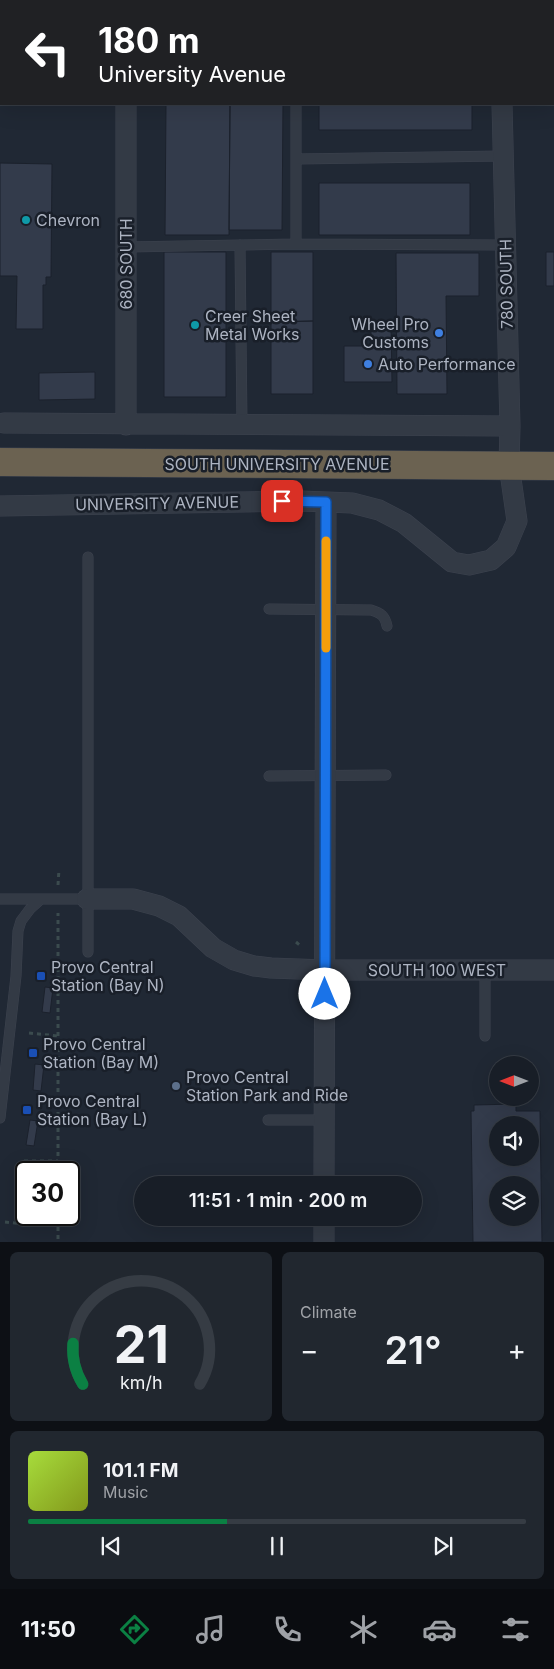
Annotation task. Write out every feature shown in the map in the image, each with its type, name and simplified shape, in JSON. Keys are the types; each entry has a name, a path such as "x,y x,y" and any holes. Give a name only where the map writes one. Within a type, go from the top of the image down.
{"highway":[{"name":"SOUTH UNIVERSITY AVENUE","path":"5,462 554,466"}],"street":[{"name":"680 SOUTH","path":"126,105 126,424"},
{"name":"780 SOUTH","path":"502,105 510,426 509,465"},
{"path":"4,423 510,426"},
{"name":"UNIVERSITY AVENUE","path":"0,506 352,503 380,510 404,523 452,562 469,565 491,560 506,547 517,521 509,465"},
{"path":"324,1176 326,502"},
{"name":"SOUTH 100 WEST","path":"87,899 133,899 159,906 179,916 213,948 234,960 254,966 325,970 554,970"},
{"path":"324,1226 324,1242"}],"lane":[{"path":"296,105 296,244"},
{"path":"296,159 503,156"},
{"path":"126,247 296,244 506,245"},
{"path":"240,245 242,425"},
{"path":"88,557 88,952"},
{"path":"269,609 371,610 381,613 386,620 387,626"},
{"path":"269,776 386,775"},
{"name":"SOUTH 100 WEST","path":"0,899 87,899"},
{"path":"0,1118 16,976 18,931 21,921 41,899"},
{"path":"484,970 485,1036"},
{"path":"268,1120 324,1120"}],"path":[{"path":"58,886 59,869"},
{"path":"58,912 58,1161"},
{"path":"296,942 302,947"},
{"path":"298,997 305,994"},
{"path":"29,1033 58,1036"},
{"path":"5,1222 15,1223"},
{"path":"58,1226 58,1242"}],"building":[{"path":"166,105 230,105 229,235 165,235"},
{"path":"230,105 283,105 282,230 229,230"},
{"path":"319,105 472,105 472,130 319,130"},
{"name":"Chevron","path":"0,163 52,164 51,277 46,277 46,285 43,285 43,329 16,329 17,276 0,276"},
{"path":"319,183 470,183 470,235 319,235"},
{"name":"Creer Sheet Metal Works","path":"164,252 226,252 226,397 164,397"},
{"path":"271,252 313,252 313,321 271,322"},
{"path":"546,252 554,252 554,286 546,286"},
{"path":"396,253 479,253 479,296 446,296 447,394 397,394"},
{"path":"313,321 313,394 271,394 271,322"},
{"name":"Auto Performance","path":"371,324 391,324 392,382 344,382 344,346 371,346"},
{"path":"95,372 95,399 39,400 39,373"},
{"path":"45,987 53,988 50,1013 42,1012"},
{"path":"35,1064 44,1065 41,1091 33,1090"},
{"path":"474,1105 489,1105 516,1106 516,1111 540,1111 542,1242 473,1242 471,1111 474,1111"},
{"path":"30,1120 38,1121 34,1146 26,1145"}],"slow traffic":[{"path":"326,541 326,648"}],"place":[{"name":"Chevron","path":"26,220"},
{"name":"Creer Sheet Metal Works","path":"195,325"},
{"name":"Wheel Pro Customs","path":"439,333"},
{"name":"Auto Performance","path":"368,364"},
{"name":"Provo Central Station (Bay N)","path":"41,976"},
{"name":"Provo Central Station (Bay M)","path":"33,1053"},
{"name":"Provo Central Station Park and Ride","path":"176,1086"},
{"name":"Provo Central Station (Bay L)","path":"27,1110"}],"route":[{"path":"282,501 326,502 325,994"}]}
